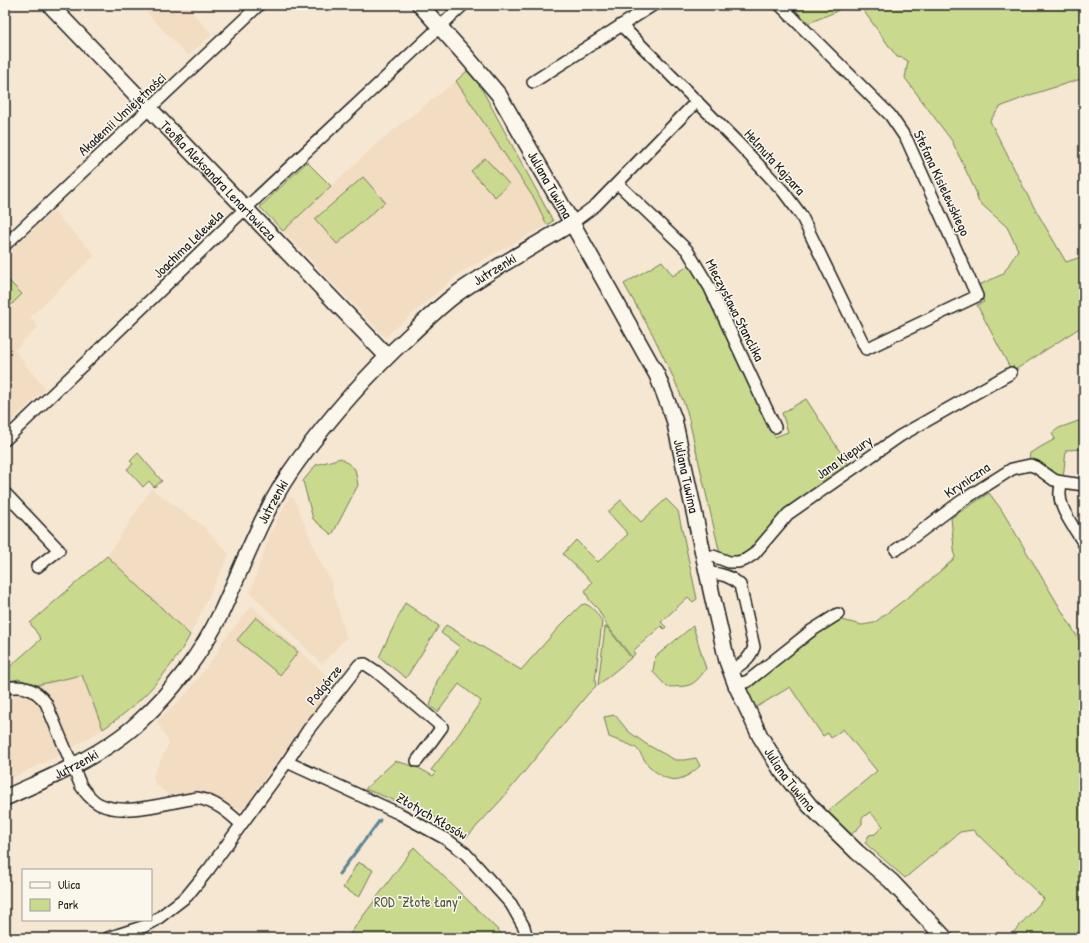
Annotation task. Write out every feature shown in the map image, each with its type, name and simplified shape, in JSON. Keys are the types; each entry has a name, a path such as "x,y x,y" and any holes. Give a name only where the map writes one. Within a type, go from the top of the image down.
{"street":[{"name":"Akademii Umiejętności","path":"5,245 260,5"},
{"name":"Juliana Tuwima","path":"420,5 499,95 658,375 674,419 721,637 733,678 769,752 794,788 810,806 857,852 891,881 945,938"},
{"name":"Joachima Lelewela","path":"5,440 246,208 463,5"},
{"path":"533,82 653,5"},
{"name":"Stefana Kisielewskiego","path":"780,5 890,115 907,140 976,296 866,348"},
{"name":"Teofila Aleksandra Lenartowicza","path":"54,6 149,108 387,356"},
{"name":"Helmuta Kajzara","path":"621,25 697,101 783,191 801,215 866,348"},
{"path":"572,223 596,205 618,184 697,101"},
{"name":"Mieczysława Stanclika","path":"618,184 687,250 710,288 775,428"},
{"name":"Jutrzenki","path":"5,798 73,766 138,723 189,666 203,645 220,614 258,530 282,484 328,422 387,356 455,295 572,223"},
{"name":"Jana Kiepury","path":"703,557 713,556 729,562 745,560 754,554 788,514 900,436 1010,373"},
{"name":"Kryniczna","path":"896,550 960,502 1012,469 1030,465 1036,467 1054,480 1084,485"},
{"path":"1062,482 1059,494 1063,509 1084,544"},
{"path":"5,493 59,550 37,567"},
{"path":"707,573 715,573 734,579 740,585 754,647 751,655 733,678 748,681 811,631 838,614"},
{"name":"Podgórze","path":"108,938 144,926 168,912 187,896 209,869 287,762 308,730 359,665 365,664 377,672 442,727 417,761"},
{"path":"5,688 23,686 32,689 41,696 46,703 81,786 88,797 98,804 110,808 127,809 197,798 207,800 225,809 241,824"},
{"name":"Złotych Kłosów","path":"287,762 400,814 446,839 465,853 511,904 524,927 527,938"}],"shaded area":[{"path":"153,5 185,5 212,34 188,56 146,12"},
{"path":"456,81 535,200 547,225 461,272 385,337 283,231 381,140"},
{"path":"53,211 95,255 30,317 38,327 14,350 45,389 5,427 5,256"},
{"path":"151,489 202,525 229,554 190,635 107,556"},
{"path":"289,497 294,498 317,555 331,582 346,638 322,664 250,593 270,535"},
{"path":"252,606 327,676 332,689 241,809 234,808 218,797 203,792 169,795 156,785 153,776 169,743 157,721 186,694 215,656 223,641"},
{"path":"82,674 103,729 58,756 5,781 5,693"}],"green space":[{"path":"790,5 845,5 835,12 809,23"},
{"path":"845,5 1084,5 1084,78 1030,95 1000,107 990,121 1031,202 1066,262 1084,256 1084,325 1015,370 1013,366 1010,368 977,305 984,302 977,286 1003,274 1018,250 1007,227 978,201 976,192 952,141 905,78 908,61 897,57 863,10"},
{"path":"467,71 479,84 553,221 547,225 535,200 456,81"},
{"path":"485,158 509,184 495,197 471,171"},
{"path":"307,162 331,186 283,231 260,207"},
{"path":"363,177 385,202 337,244 315,219"},
{"path":"662,261 673,276 691,264 706,292 775,437 788,432 782,413 806,399 850,467 804,496 786,511 750,550 739,555 728,556 720,554 687,411 675,381 653,335 624,284"},
{"path":"5,277 22,294 5,311"},
{"path":"1084,419 1084,449 1066,450 1063,479 1029,460 1030,453 1055,439 1052,433 1059,428"},
{"path":"138,453 162,481 154,487 149,481 143,487 127,469 133,464 130,461"},
{"path":"341,458 355,469 358,485 332,535 313,519 303,481 316,465"},
{"path":"989,493 1001,509 1081,643 1084,642 1084,938 1008,938 1044,899 973,830 960,832 905,878 865,843 869,835 875,834 883,826 870,812 862,818 862,824 848,838 824,813 877,771 843,729 831,738 828,733 823,736 790,687 755,708 746,688 808,639 841,620 862,625 874,623 929,581 955,558 951,518"},
{"path":"666,499 678,511 697,599 693,602 688,597 661,622 666,627 664,629 661,626 633,651 635,654 632,657 608,627 598,609 590,601 585,591 592,582 563,554 576,540 598,562 628,534 608,512 621,500 641,522"},
{"path":"107,556 190,635 172,664 148,692 129,710 103,729 82,675 37,685 18,679 5,682 5,671 41,639 30,623"},
{"path":"405,603 439,626 406,678 379,657"},
{"path":"585,604 595,611 602,622 595,681 596,686 502,799 466,838 432,815 365,789 395,761 417,767 433,776 436,773 431,770 456,738 481,701 459,684 438,712 430,706 437,681 460,647 441,633 446,625 521,670 561,625 581,605"},
{"path":"256,617 298,652 280,675 237,640"},
{"path":"693,626 706,669 694,683 690,685 667,687 653,672 655,657"},
{"path":"605,627 607,627 631,658 598,685"},
{"path":"615,715 628,731 646,744 675,760 696,758 700,766 687,776 675,780 669,779 656,772 649,766 636,748 609,737 604,717"},
{"name":"ROD \"Złote Łany\"","path":"414,847 506,938 347,938"},
{"path":"358,862 373,870 359,897 343,888"}],"waterway":[{"path":"369,835 380,820"},
{"path":"339,874 367,837"}]}
